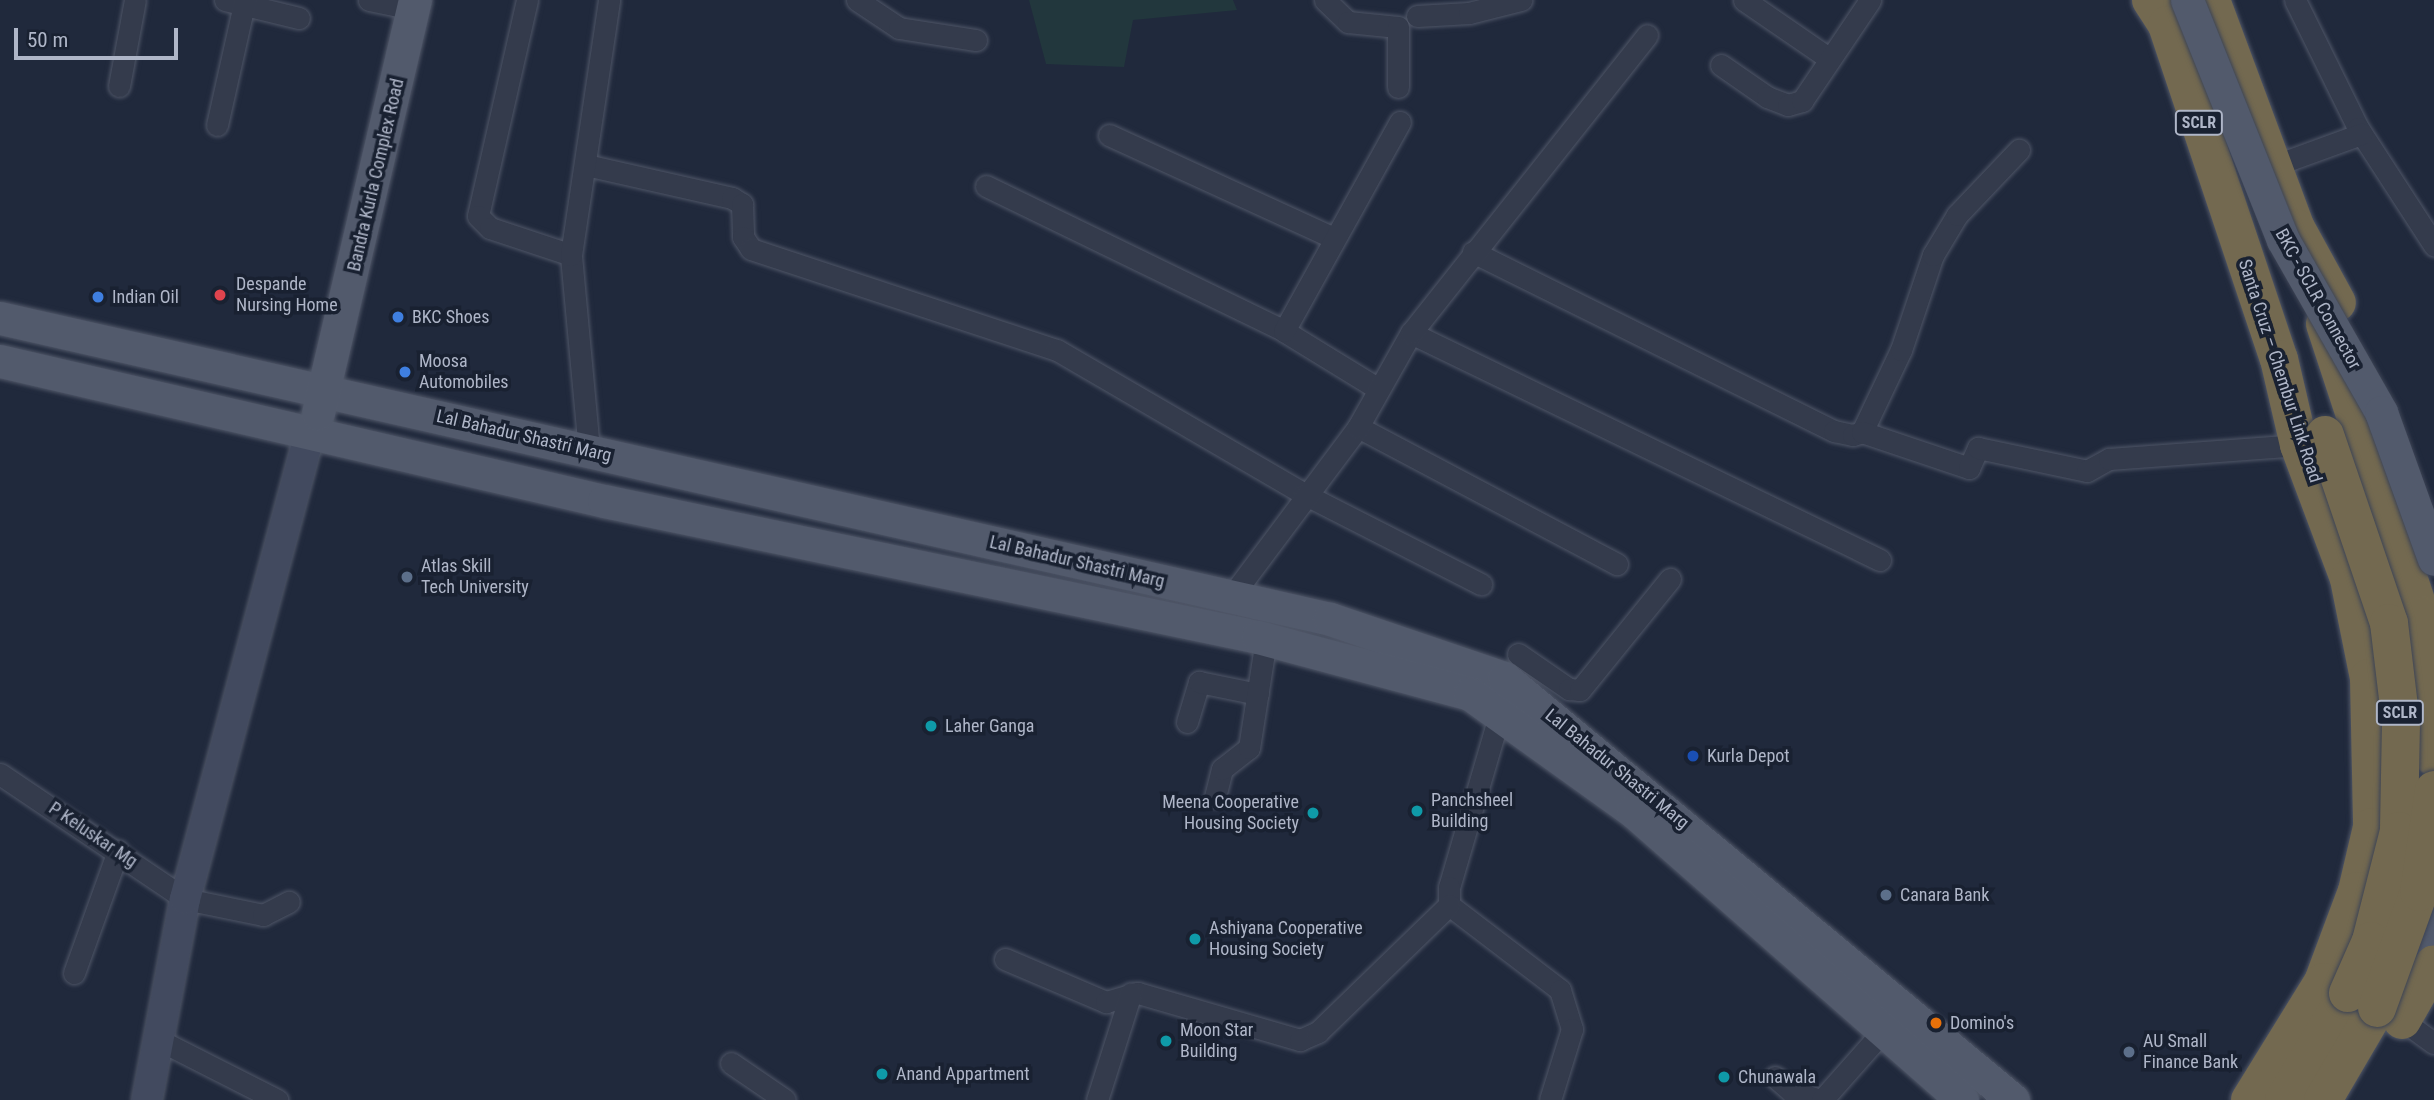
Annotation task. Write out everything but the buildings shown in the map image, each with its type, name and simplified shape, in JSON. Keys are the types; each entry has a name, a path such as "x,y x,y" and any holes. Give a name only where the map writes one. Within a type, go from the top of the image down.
{"highway":[{"name":"SCLR","path":"2211,0 2296,228 2326,434 2389,623 2401,723 2399,831 2371,941 2284,1100"},
{"name":"Santa Cruz – Chembur Link Road","path":"2166,6 2241,250 2326,434 2349,579 2368,665 2375,777 2359,885 2323,982 2250,1100"},
{"path":"2296,228 2392,407 2434,518"},
{"name":"SCLR","path":"2326,434 2421,616 2434,757"},
{"path":"2390,1014 2419,892 2434,790"},
{"path":"2359,885 2434,908"},
{"path":"2323,1100 2390,1014 2434,964"}],"main road":[{"name":"Bandra Kurla Complex Road","path":"309,435 327,392 414,4"},
{"name":"BKC - SCLR Connector","path":"2166,6 2283,240 2381,412 2434,559"},
{"name":"Lal Bahadur Shastri Marg","path":"0,318 1330,619 1504,678 1526,695 1633,811 1862,993 2013,1100"},
{"path":"74,380 85,336"},
{"name":"Lal Bahadur Shastri Marg","path":"0,361 309,435 1266,639 1470,694 1526,695"},
{"path":"2345,1100 2434,921"},
{"name":"Lal Bahadur Shastri Marg","path":"1862,993 1883,1031 1962,1100"}],"street":[{"path":"119,86 135,0"},
{"path":"369,0 414,4"},
{"path":"527,0 478,216 490,228 571,255"},
{"path":"589,450 571,255 609,0"},
{"path":"857,0 899,28 976,40"},
{"path":"1325,0 1348,22 1398,27 1398,87"},
{"path":"1744,0 1830,59"},
{"path":"1721,65 1788,105 1801,101 1870,0"},
{"path":"2295,0 2361,134 2434,245"},
{"path":"1417,16 1515,1"},
{"path":"217,125 238,2 299,18"},
{"path":"1231,597 1304,494 1359,426 1377,388 1411,333 1647,35"},
{"path":"1284,331 1400,122"},
{"path":"2273,166 2361,134"},
{"path":"1109,135 1334,238"},
{"path":"1862,432 1901,350 1933,255 1957,215 2019,150"},
{"path":"586,165 732,198 742,204 743,237 751,249 1056,350 1304,494 1481,584"},
{"path":"986,186 1284,331 1377,388"},
{"path":"1473,252 1834,431 1862,432 1969,468 1978,447 2087,471 2109,459 2326,434"},
{"path":"1411,333 1880,560"},
{"path":"1359,426 1616,564"},
{"path":"147,1100 185,899 309,435"},
{"path":"1526,695 1575,692 1586,687 1670,579"},
{"path":"1215,797 1222,769 1249,748 1266,639"},
{"path":"1005,959 1106,1002 1131,993 1300,1040 1318,1032 1449,905 1449,887 1526,695 1518,654"},
{"path":"1187,722 1199,682 1258,694"},
{"name":"P Keluskar Mg","path":"0,774 118,851 185,899"},
{"path":"74,973 118,851"},
{"path":"185,899 263,915 289,902"},
{"path":"1449,905 1560,990 1572,1029 1550,1100"},
{"path":"1097,1100 1131,993"},
{"path":"2390,1014 2434,1042"},
{"path":"1774,1077 1791,1091 1821,1100 1883,1031"},
{"path":"157,1039 277,1100"},
{"path":"731,1063 785,1100"}],"green space":[{"path":"1029,0 1233,0 1237,10 1133,20 1124,67 1046,64"}],"place":[{"name":"Despande Nursing Home","path":"220,295"},
{"name":"Indian Oil","path":"98,297"},
{"name":"BKC Shoes","path":"398,317"},
{"name":"Moosa Automobiles","path":"405,372"},
{"name":"Atlas Skill Tech University","path":"407,577"},
{"name":"Laher Ganga","path":"931,726"},
{"name":"Kurla Depot","path":"1693,756"},
{"name":"Panchsheel Building","path":"1417,811"},
{"name":"Meena Cooperative Housing Society","path":"1313,813"},
{"name":"Canara Bank","path":"1886,895"},
{"name":"Ashiyana Cooperative Housing Society","path":"1195,939"},
{"name":"Domino's","path":"1936,1023"},
{"name":"Moon Star Building","path":"1166,1041"},
{"name":"AU Small Finance Bank","path":"2129,1052"},
{"name":"Anand Appartment","path":"882,1074"},
{"name":"Chunawala","path":"1724,1077"}]}
